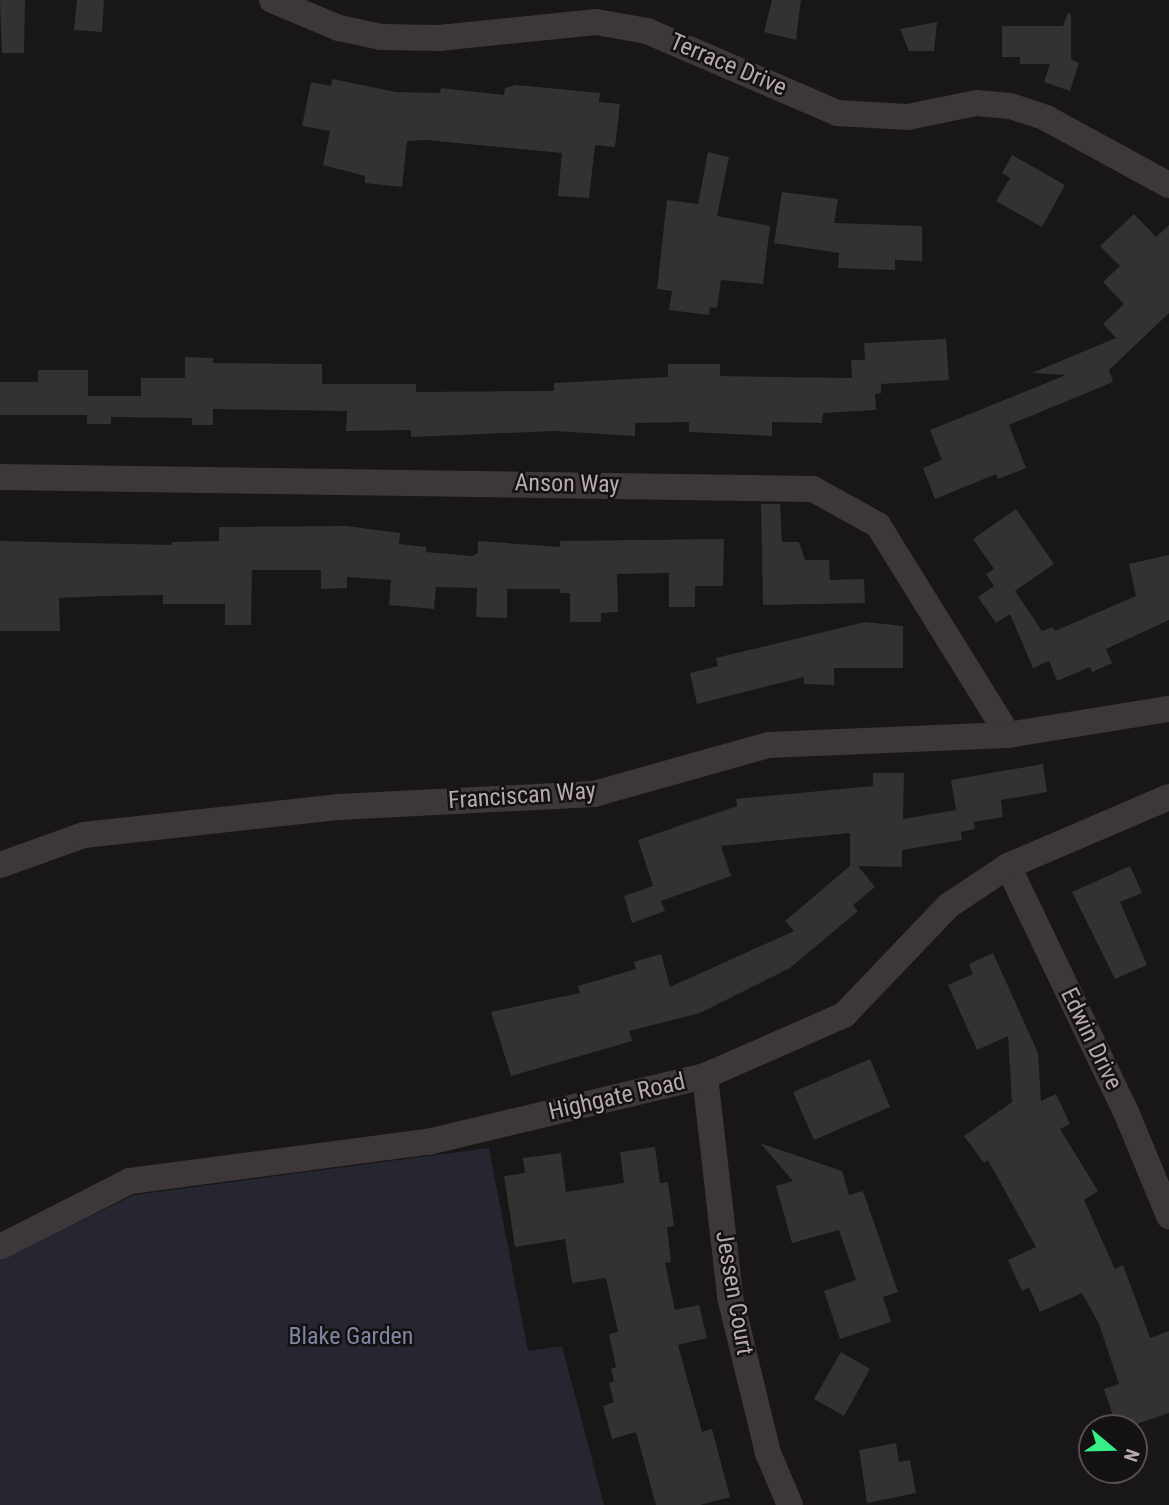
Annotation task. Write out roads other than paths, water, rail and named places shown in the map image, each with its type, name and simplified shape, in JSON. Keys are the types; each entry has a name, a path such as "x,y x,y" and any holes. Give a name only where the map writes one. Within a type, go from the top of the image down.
{"street":[{"name":"Terrace Drive","path":"272,0 339,28 381,37 439,38 596,22 647,31 838,113 908,117 976,103 1010,106 1046,118 1169,185"},
{"name":"Anson Way","path":"0,477 813,489 878,525 1008,734"},
{"name":"Franciscan Way","path":"0,865 83,835 339,807 594,794 768,745 1008,734 1169,709"},
{"name":"Highgate Road","path":"0,1247 130,1181 428,1142 705,1076 844,1015 948,906 1008,866 1169,797"},
{"name":"Edwin Drive","path":"1008,866 1126,1112 1169,1216"},
{"name":"Jessen Court","path":"705,1076 730,1297 768,1453 790,1505"}],"park label":[{"name":"Blake Garden","path":"351,1337"}]}
